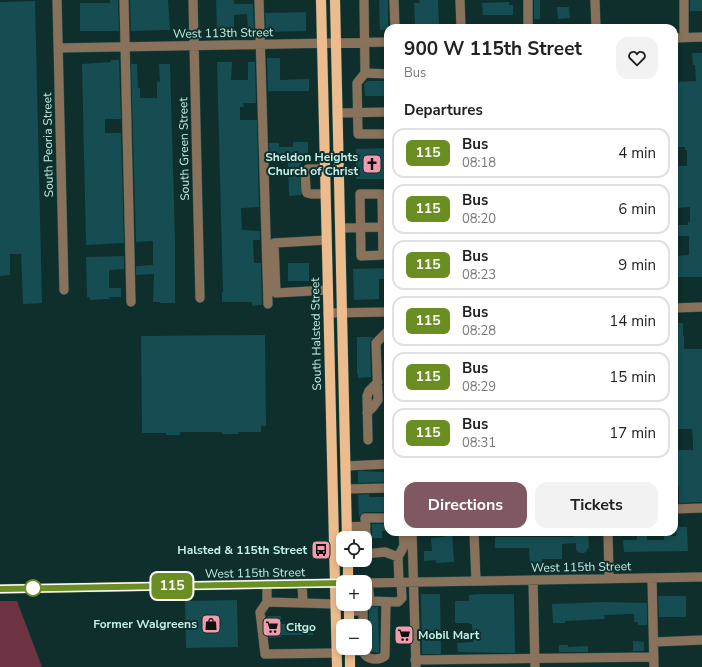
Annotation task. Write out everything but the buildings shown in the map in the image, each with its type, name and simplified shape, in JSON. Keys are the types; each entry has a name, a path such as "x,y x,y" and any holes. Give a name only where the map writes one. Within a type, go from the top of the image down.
{"main road":[{"name":"South Halsted Street","path":"321,0 328,314 339,575"},
{"path":"335,0 347,531"},
{"name":"South Halsted Street","path":"336,599 336,653"},
{"name":"South Halsted Street","path":"336,655 337,667"},
{"path":"350,655 350,667"}],"street":[{"name":"South Peoria Street","path":"57,0 64,290"},
{"path":"124,0 132,302"},
{"name":"South Green Street","path":"193,0 200,298"},
{"path":"260,0 268,304"},
{"path":"364,0 365,73 357,82 358,134 384,134"},
{"path":"394,0 395,24"},
{"path":"460,0 461,24"},
{"path":"528,0 528,24"},
{"path":"595,0 596,24"},
{"path":"682,5 684,37"},
{"path":"678,38 702,37"},
{"name":"West 113th Street","path":"58,48 384,42"},
{"path":"365,73 384,74"},
{"path":"337,113 384,112"},
{"path":"325,169 308,169 305,172 307,192 311,194 325,194"},
{"path":"360,194 382,194 383,255 361,256 360,227 360,194"},
{"path":"340,228 382,227"},
{"path":"327,240 274,243 276,293 328,290"},
{"path":"678,308 702,307"},
{"path":"328,314 384,312"},
{"path":"368,440 367,396 369,391 378,382 376,343 384,335"},
{"path":"346,466 384,464"},
{"path":"346,489 384,488"},
{"path":"678,508 702,508"},
{"path":"366,531 365,518 384,518"},
{"path":"347,527 366,526"},
{"path":"372,601 386,602 402,600 398,557 404,546 403,536"},
{"path":"412,536 416,664 535,663 654,657"},
{"path":"474,536 476,581"},
{"path":"608,536 609,578"},
{"path":"372,553 385,552 398,557"},
{"name":"West 115th Street","path":"372,583 702,577"},
{"path":"652,578 654,667"},
{"path":"533,580 535,663"},
{"name":"West 115th Street","path":"0,589 336,583"},
{"path":"267,584 267,602 260,612 265,654 336,653"},
{"path":"302,584 303,602"},
{"path":"267,602 335,604"},
{"path":"365,655 369,658 381,659 385,656 386,602"},
{"path":"363,611 363,619"},
{"path":"654,642 702,640"}],"shaded area":[{"path":"0,601 17,601 42,667 0,667"}],"bus line":[{"name":"115","path":"0,589 336,583"}],"place":[{"name":"Sheldon Heights Church of Christ","path":"372,164"},
{"name":"Halsted & 115th Street","path":"321,550"},
{"name":"Former Walgreens","path":"211,624"},
{"name":"Citgo","path":"272,627"},
{"name":"Mobil Mart","path":"404,635"}]}
